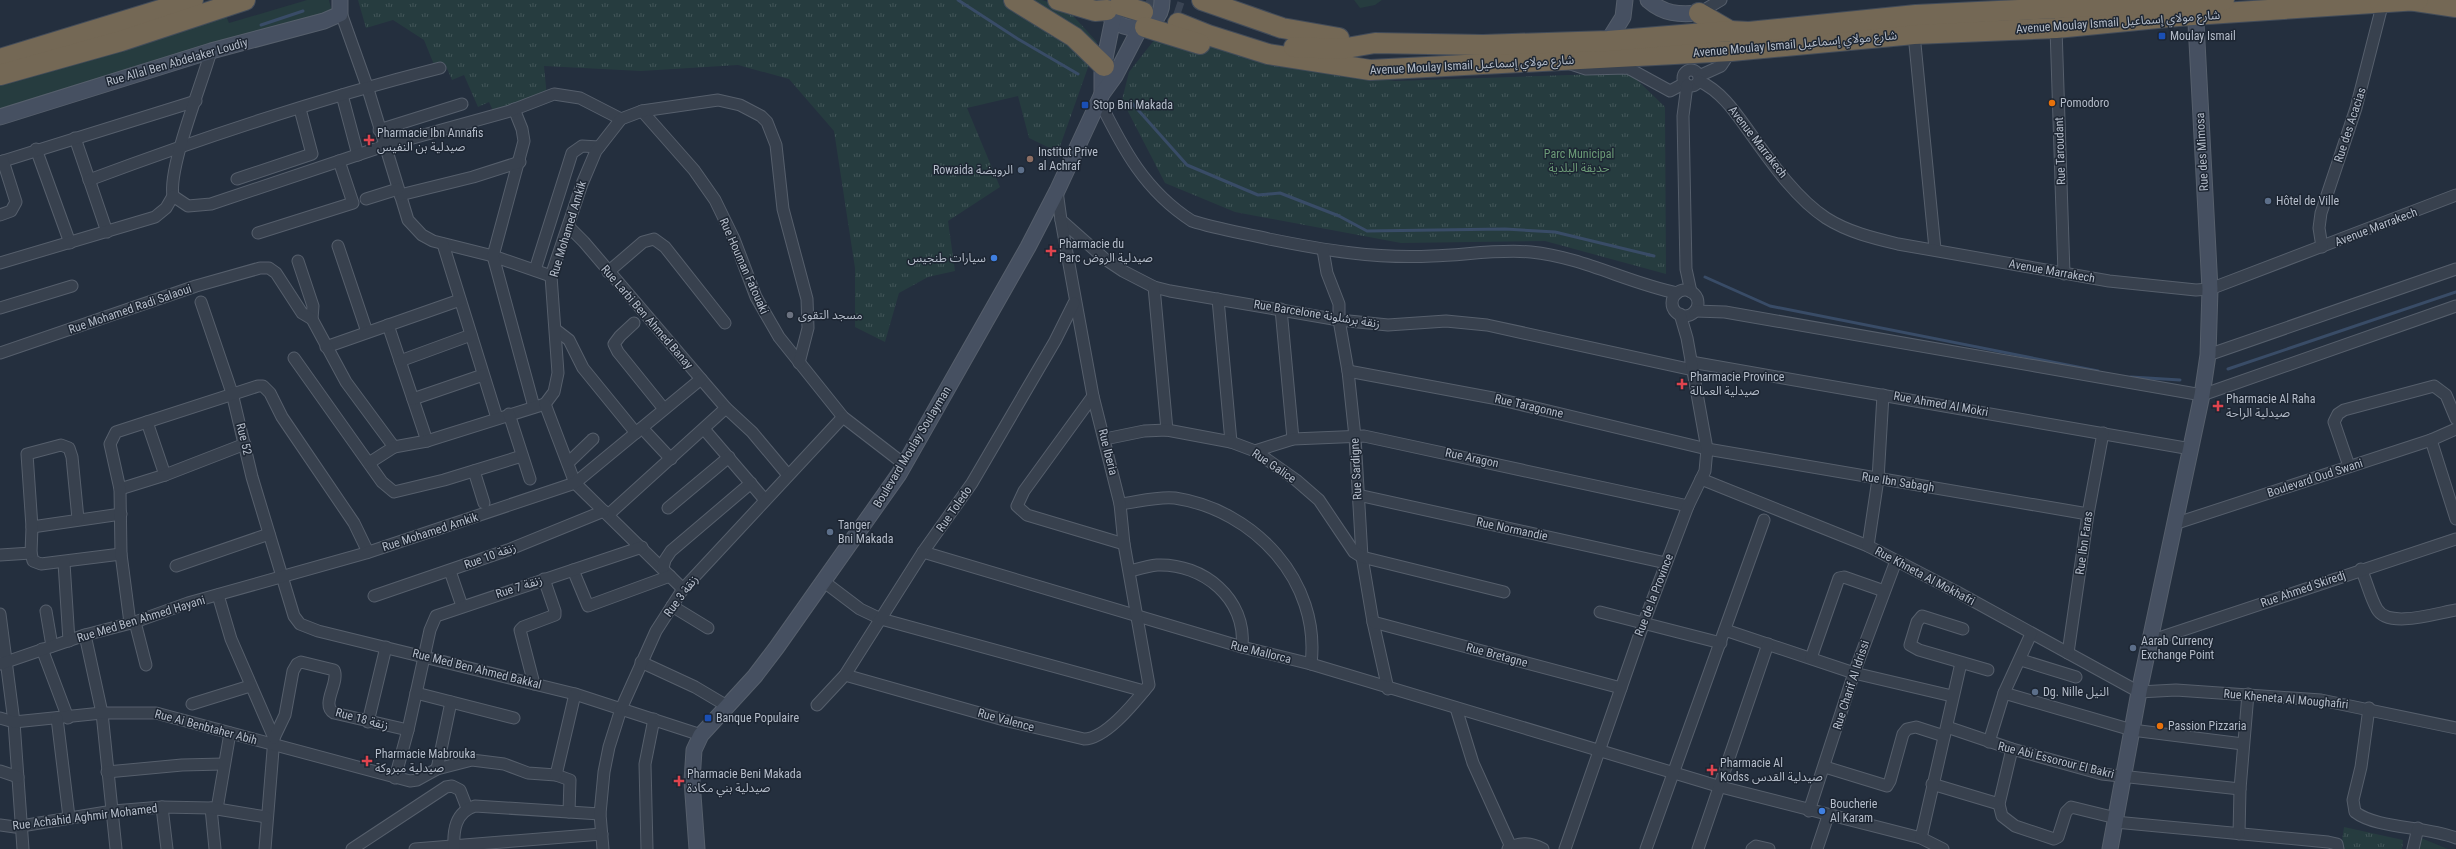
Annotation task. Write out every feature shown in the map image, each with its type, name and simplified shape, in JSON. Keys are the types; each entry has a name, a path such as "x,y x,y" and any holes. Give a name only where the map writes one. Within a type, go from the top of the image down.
{"highway":[{"path":"0,58 193,0"},
{"path":"0,75 120,40 245,0"},
{"path":"1014,0 1074,37 1104,66"},
{"path":"1058,0 1095,11 1111,9 1146,11 1281,69 1331,75 1362,70"},
{"path":"1202,0 1282,28 1306,34 1375,43"},
{"name":"Avenue Moulay Ismail شارع مولاي إسماعيل","path":"2224,0 2195,6 2056,28 1914,34 1731,51 1563,62 1362,70 1268,54 1208,36 1179,18 1298,48 1341,49 1375,43 1483,45 1608,41 1730,31 1749,32 1916,15 2093,3 2195,6 2418,0"},
{"path":"2409,0 2456,8"},
{"path":"1699,13 1730,31"}],"main road":[{"path":"1608,41 1623,17 1625,0"},
{"path":"1648,0 1661,10 1670,13 1699,13"},
{"name":"Rue Allal Ben Abdelaker Loudiy","path":"0,118 211,51 324,21 341,6"},
{"name":"Rue des Mimosa","path":"2110,849 2116,820 2122,776 2202,395 2208,355 2210,289 2195,6"},
{"name":"Boulevard Moulay Soulayman","path":"1101,97 1111,9"},
{"name":"Boulevard Moulay Soulayman","path":"697,849 692,781 694,750 701,735 766,662 824,581 904,464 1028,248 1057,191 1101,97 1115,76 1146,11"}],"street":[{"path":"1699,13 1722,0"},
{"name":"Rue des Acacias","path":"2322,248 2319,228 2321,214 2356,108 2383,2"},
{"path":"341,6 408,220 422,235 443,244 493,256 551,276"},
{"name":"Rue Taroudant","path":"2056,28 2064,274"},
{"path":"1914,34 1935,249"},
{"path":"0,262 70,243 155,217 166,208 173,196 173,181 182,145 211,51"},
{"path":"1664,89 1676,89 1686,84 1695,85 1699,78 1721,66 1731,51"},
{"path":"1563,62 1586,69 1628,68 1664,89 1683,114"},
{"path":"89,180 182,145 300,109 367,86 440,68"},
{"path":"1684,296 1686,269 1683,114 1686,84 1683,76 1688,70 1696,71 1699,78"},
{"name":"Avenue Marrakech","path":"1699,78 1719,94 1791,185 1825,217 1847,229 1875,238 2064,274 2149,286 2210,289 2322,248 2456,195"},
{"path":"173,196 188,206 201,206 358,154 514,109 554,94 567,95 596,105 621,119"},
{"path":"342,95 358,154"},
{"path":"1101,97 1141,175 1159,196 1192,221 1323,250 1359,254 1432,256 1476,252 1533,252 1591,266 1648,287 1684,296 1725,312"},
{"name":"Rue Mohamed Amkik","path":"540,405 554,392 557,383 556,330 551,276 569,227 588,166 599,146 621,119 642,111 718,100 729,101 753,110 767,122 776,145 784,209 807,299 808,328 799,363"},
{"path":"0,215 11,211 16,202 1,162 36,149 196,101"},
{"path":"379,130 462,104"},
{"path":"238,179 312,154 300,109"},
{"path":"514,109 522,128 524,140 520,162 493,256 540,405 568,463 575,483 642,547 683,589"},
{"name":"Rue Houman Fatouaki","path":"642,111 694,170 711,194 734,239 764,312 779,337 843,417 904,464"},
{"path":"75,138 107,232"},
{"path":"535,270 572,153 582,146 599,146"},
{"path":"36,149 70,243"},
{"path":"258,233 353,203 339,161"},
{"path":"366,199 473,177 520,162"},
{"path":"1057,191 1061,220"},
{"name":"Rue Barcelone زنقة برشلونة","path":"1061,220 1105,259 1123,271 1154,287 1184,295 1281,309 1339,320 1388,325 1446,322 1487,325 1692,366"},
{"name":"Rue Iberia","path":"1061,220 1074,302 1093,396 1105,439 1120,504 1124,544 1138,617 1147,688"},
{"name":"Rue Larbi Ben Ahmed Banay","path":"569,227 584,242 700,379 726,408 752,432 788,475"},
{"path":"608,272 642,242 654,239 665,247 725,323"},
{"path":"443,244 497,418"},
{"path":"338,246 367,332"},
{"name":"Rue Sardigne","path":"1323,250 1328,273 1339,304 1339,320 1348,371 1355,437 1362,556 1373,622 1388,689"},
{"path":"298,261 313,306 312,319 326,347 346,382 379,429 394,447"},
{"name":"Rue Mohamed Radi Salaoui","path":"0,353 196,286 260,268 269,268 276,273 302,313 312,319"},
{"path":"2208,355 2456,269"},
{"path":"0,308 72,286"},
{"path":"1154,287 1167,430"},
{"name":"Rue de la Province","path":"1565,849 1644,622 1688,506 1702,479 1707,464 1707,449 1687,338 1680,314 1675,310 1684,296 1693,312 1687,338"},
{"path":"1218,299 1232,442"},
{"path":"326,347 460,300"},
{"name":"Rue 52","path":"201,302 232,393 269,534 284,577"},
{"name":"Rue Toledo","path":"817,705 845,675 923,552 972,483 1055,341 1074,302"},
{"path":"1680,314 1693,312 1725,312 2202,395 2456,306"},
{"path":"1281,309 1293,439"},
{"path":"634,323 614,344 618,352 664,409"},
{"path":"388,325 427,441"},
{"path":"556,330 569,340 583,368 639,430 671,459"},
{"path":"400,361 471,335"},
{"path":"294,358 384,484 394,492 474,471 522,456"},
{"name":"Rue Ahmed Al Mokri","path":"1692,366 1883,395 2191,448"},
{"name":"Rue Taragonne","path":"1348,371 1498,399 1707,449"},
{"path":"413,399 483,375"},
{"name":"Rue Mohamed Amkik","path":"284,577 368,552 575,483 700,379"},
{"path":"146,664 133,622 121,554 120,489 110,444 116,432 260,385 270,392 282,417 354,523 368,552"},
{"path":"2349,466 2334,422 2338,414 2344,410 2434,386 2445,393 2456,419"},
{"path":"1868,546 1878,479 1883,395"},
{"path":"1093,396 1024,491 1017,506 1027,515 1124,544"},
{"path":"369,463 394,447 427,441 540,405"},
{"name":"Rue 10 زنقة","path":"374,596 450,571 606,513 671,459 726,408"},
{"path":"509,414 530,479"},
{"name":"Rue 3 زنقة","path":"603,849 600,814 604,772 609,747 621,709 656,631 683,589 843,417"},
{"path":"147,422 166,475"},
{"path":"704,429 765,500"},
{"name":"Boulevard Oud Swani","path":"2174,524 2431,440 2456,429"},
{"name":"Rue Galice","path":"1105,439 1144,431 1167,430 1232,442 1255,451 1296,480 1319,500 1354,552 1362,556"},
{"name":"Rue Ibn Faras","path":"2068,652 2088,514 2103,433"},
{"name":"Rue Aragon","path":"1255,451 1293,439 1355,437 1390,440 1688,506"},
{"path":"568,463 593,439"},
{"path":"2431,440 2456,519"},
{"path":"120,489 166,475 245,444"},
{"path":"78,519 72,454 63,445 27,454 32,527 32,560 36,564 64,563 121,554"},
{"name":"Rue Ibn Sabagh","path":"1707,449 2088,514"},
{"path":"668,508 729,457"},
{"path":"474,471 484,503"},
{"name":"Rue Khneta Al Mokhafri","path":"1702,479 1868,546 2031,634 2068,652 2139,692"},
{"path":"666,572 665,560 671,551 751,484"},
{"name":"Rue Normandie","path":"1358,495 1666,563"},
{"path":"1120,504 1173,498 1201,504 1233,518 1269,544 1289,569 1306,606 1312,638 1311,664"},
{"path":"32,527 78,519 121,514"},
{"path":"1646,849 1726,630 1764,520"},
{"path":"176,566 269,534"},
{"name":"Rue Ahmed Skiredj","path":"2150,641 2456,538"},
{"name":"Rue 7 زنقة","path":"425,656 430,630 436,616 462,606 642,547"},
{"name":"Rue Mallorca","path":"923,552 1138,617 1242,647 1311,664 1388,689 1721,787 1828,816 1921,838 1943,849"},
{"path":"0,555 31,554"},
{"path":"1362,556 1504,592"},
{"name":"Rue Charif Al Idrissi","path":"1809,811 1825,767 1854,673 1896,561"},
{"path":"64,563 69,641"},
{"path":"1130,571 1156,565 1169,566 1188,570 1212,582 1222,589 1232,602 1240,620 1242,647"},
{"path":"2361,569 2377,609 2387,618 2401,619 2456,610"},
{"path":"573,570 588,606 666,572"},
{"path":"450,571 462,606"},
{"name":"Rue Med Ben Ahmed Hayani","path":"4,663 85,635 284,577"},
{"name":"Rue Med Ben Ahmed Bakkal","path":"284,577 294,616 300,624 318,631 575,694 701,735"},
{"path":"1811,658 1839,578 1844,577 1884,591"},
{"path":"534,684 520,630 523,626 555,615 556,612 544,579"},
{"path":"824,581 860,609 880,619 1147,688"},
{"path":"218,595 231,638 274,742 266,816 265,849"},
{"path":"672,606 708,628"},
{"path":"46,611 47,648 63,718 69,818"},
{"path":"1600,612 1644,622 1721,643"},
{"path":"0,614 4,663 14,722 20,825 23,849"},
{"path":"1963,629 1922,616 1917,622 1910,643 1919,650 1988,670"},
{"name":"Rue Bretagne","path":"1373,622 1621,688"},
{"path":"1726,630 1854,673 1952,696"},
{"path":"1989,742 2004,693 2021,660 2031,634"},
{"path":"85,635 102,713 116,849"},
{"path":"1698,849 1721,787 1768,644"},
{"path":"368,722 386,647"},
{"path":"394,778 408,730 425,656"},
{"path":"2021,660 2076,677"},
{"name":"Rue 18 زنقة","path":"274,742 286,711 293,672 297,664 301,662 334,670 336,676 329,704 331,711 368,722 408,730"},
{"path":"641,662 695,687 727,706"},
{"path":"1921,838 1952,696 1961,663"},
{"name":"Rue Valence","path":"845,675 1004,720 1084,739 1094,738 1112,725 1147,688"},
{"path":"192,704 250,686"},
{"name":"Rue Kheneta Al Moughafiri","path":"2139,692 2176,690 2321,700 2368,708 2456,728"},
{"path":"416,693 514,718"},
{"path":"2004,693 2132,730 2243,744"},
{"path":"569,812 570,780 556,774 575,694"},
{"path":"2239,834 2240,789 2248,694"},
{"path":"437,769 451,702"},
{"path":"1456,708 1473,763 1509,848 1528,843 1543,849"},
{"path":"2368,708 2353,800 2355,812 2369,820 2418,828 2456,838"},
{"name":"Rue Ai Benbtaher Abih","path":"14,722 102,713 156,713 230,733 274,742 394,778 414,781 437,769 479,760 504,764 528,773 556,774"},
{"path":"0,718 14,722"},
{"path":"647,849 645,764 654,719"},
{"name":"Rue Abi Essorour El Bakri","path":"1825,767 1887,786 1903,734 1907,729 1916,727 1989,742 2102,774 2240,789"},
{"path":"214,849 214,808 230,733"},
{"path":"2012,749 2000,804 2002,816 2006,821 2049,844 2058,837 2066,812 2071,807 2116,820 2239,834 2328,842 2337,844 2338,849"},
{"path":"107,772 182,765 223,764"},
{"path":"0,771 18,777"},
{"path":"1932,784 2000,804"},
{"path":"352,849 446,787 452,786 460,790 467,808"},
{"path":"454,847 457,821 467,808 481,805 600,814"},
{"path":"162,807 167,849"},
{"name":"Rue Achahid Aghmir Mohamed","path":"0,825 10,827 113,811 162,807 214,808 266,816"},
{"path":"1817,849 1828,816"},
{"path":"2413,849 2418,828"},
{"path":"415,849 602,834"},
{"path":"1752,848 1756,846 1769,849"}],"green space":[{"path":"307,0 329,0 332,12 0,111 0,84 226,16 229,23"},
{"path":"358,0 1042,0 1066,8 1097,42 1058,152 1029,138 1018,96 967,108 1000,187 948,221 955,271 928,277 899,293 885,342 855,327 855,268 834,131 789,79 738,65 641,71 544,66 547,97 495,115 489,102 478,107 464,75 452,80 445,64 435,67 424,40 393,20 366,28"},
{"path":"1354,0 1382,0 1375,5 1360,8"},
{"name":"Parc Municipal حديقة البلدية","path":"1175,36 1297,66 1395,81 1630,73 1665,107 1666,274 1545,241 1401,243 1235,212 1165,183 1122,100 1129,72 1155,39"},
{"path":"2344,827 2403,840 2402,849 2341,849"},
{"path":"2421,838 2448,849 2419,849"}],"waterway":[{"path":"958,0 1018,39 1078,74"},
{"path":"261,25 303,11"},
{"path":"1131,102 1187,165 1258,195 1280,193 1339,216 1367,231 1505,229 1555,232 1654,256"},
{"path":"1705,277 1770,306 2098,371"},
{"path":"2228,369 2456,292"},
{"path":"2131,377 2180,380"}],"tunnel":[{"path":"1146,1 1181,13"}],"place":[{"name":"Moulay Ismail","path":"2162,36"},
{"name":"Pomodoro","path":"2052,103"},
{"name":"Stop Bni Makada","path":"1085,105"},
{"name":"Pharmacie Ibn Annafis صيدلية بن النفيس","path":"369,140"},
{"name":"Institut Prive al Achraf","path":"1030,159"},
{"name":"Rowaida الرويضة","path":"1021,170"},
{"name":"Hôtel de Ville","path":"2268,201"},
{"name":"Pharmacie du Parc صيدلية الروض","path":"1051,251"},
{"name":"سيارات طنجيس","path":"994,258"},
{"name":"مسجد التقوى","path":"790,315"},
{"name":"Pharmacie Province صيدلية العمالة","path":"1682,384"},
{"name":"Pharmacie Al Raha صيدلية الراحة","path":"2218,406"},
{"name":"Tanger Bni Makada","path":"830,532"},
{"name":"Aarab Currency Exchange Point","path":"2133,648"},
{"name":"Dg. Nille النيل","path":"2035,692"},
{"name":"Banque Populaire","path":"708,718"},
{"name":"Passion Pizzaria","path":"2160,726"},
{"name":"Pharmacie Mabrouka صيدلية مبروكة","path":"367,761"},
{"name":"Pharmacie Al Kodss صيدلية القدس","path":"1712,770"},
{"name":"Pharmacie Beni Makada صيدلية بني مكادة","path":"679,781"},
{"name":"Boucherie Al Karam","path":"1822,811"}]}
